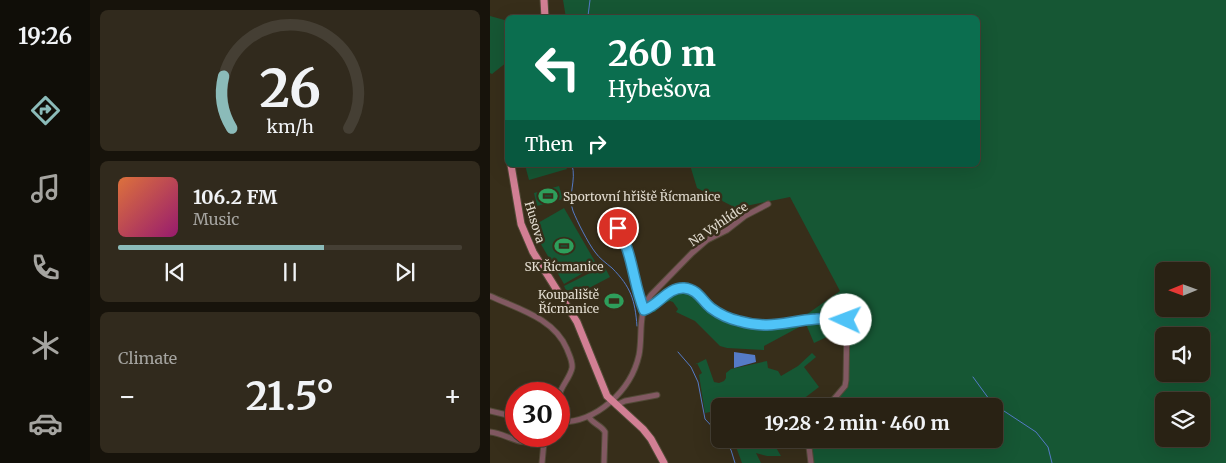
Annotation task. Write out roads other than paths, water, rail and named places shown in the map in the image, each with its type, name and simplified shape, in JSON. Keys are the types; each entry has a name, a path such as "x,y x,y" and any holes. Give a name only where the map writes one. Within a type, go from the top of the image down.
{"main road":[{"path":"544,0 545,15"},
{"name":"Husova","path":"511,167 519,214 526,238 539,263 578,322 604,389 614,403"},
{"path":"614,403 643,429 651,439 664,463"}],"street":[{"name":"Na Vyhlídce","path":"644,310 646,302 656,289 707,240 727,230 745,216 768,204"},
{"path":"614,403 631,376 636,362 644,310 636,288 632,261 618,228"},
{"path":"644,310 670,292 686,288 696,292 710,308 720,314 754,325 777,325 816,319 846,320"},
{"path":"490,296 541,319 553,328 563,340 571,359 572,367 565,382"},
{"path":"835,398 845,386 846,320 852,313"},
{"path":"570,421 589,417 614,403 657,394"},
{"path":"490,411 505,414"},
{"path":"589,417 592,423 604,429 605,432 604,463"},
{"path":"490,432 505,436"},
{"path":"542,463 544,447"},
{"path":"809,448 811,463"}],"water":[{"path":"734,352 755,355 756,362 734,368"}],"waterway":[{"path":"588,15 590,0"},
{"path":"572,167 571,205 573,211 595,252 624,281 628,288 635,309 637,326"},
{"path":"678,352 691,367 698,382 705,419 711,425"},
{"path":"973,377 989,399 1036,432 1048,447 1052,463"},
{"path":"730,448 735,463"}],"place":[{"name":"Sportovní hřiště Řícmanice","path":"548,196"},
{"name":"SK Řícmanice","path":"564,246"},
{"name":"Koupaliště Řícmanice","path":"614,301"}]}
